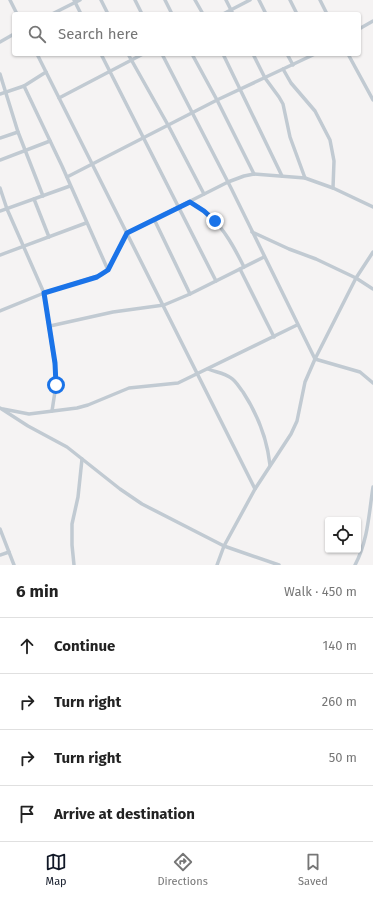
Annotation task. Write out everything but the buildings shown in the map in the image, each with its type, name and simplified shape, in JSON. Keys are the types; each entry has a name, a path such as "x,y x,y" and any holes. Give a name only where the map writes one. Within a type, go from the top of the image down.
{"street":[{"path":"10,0 16,12"},
{"path":"56,12 75,1 80,0"},
{"path":"101,0 107,12"},
{"path":"135,0 141,12"},
{"path":"165,0 171,12"},
{"path":"195,0 202,12"},
{"path":"226,0 231,10"},
{"path":"227,12 250,0"},
{"path":"259,0 265,12"},
{"path":"290,0 296,12"},
{"path":"320,0 326,12"},
{"path":"75,1 80,12"},
{"path":"361,28 373,21"},
{"path":"0,42 12,35"},
{"path":"38,56 255,489"},
{"path":"102,56 216,281"},
{"path":"129,56 168,125 204,194"},
{"path":"59,98 139,56"},
{"path":"163,56 228,182 315,359 360,372 373,383"},
{"path":"193,56 218,100 254,174"},
{"path":"224,56 282,176"},
{"path":"254,56 265,78 283,104 290,137 305,178"},
{"path":"288,56 293,64"},
{"path":"67,177 240,89 310,56"},
{"path":"349,56 373,100"},
{"path":"283,69 291,83 315,111 330,140 334,162 333,188"},
{"path":"0,94 24,86 46,72"},
{"path":"0,74 18,132 43,196"},
{"path":"24,86 67,177 108,270"},
{"path":"0,138 18,132"},
{"path":"0,160 50,141"},
{"path":"0,311 44,293 97,277 108,270 127,233 228,182 244,176 254,174 305,178 333,188 373,207"},
{"path":"0,211 70,186"},
{"path":"0,188 7,209 44,293 56,374 52,412"},
{"path":"34,199 49,237"},
{"path":"190,202 204,211 215,221 232,245 274,338"},
{"path":"154,219 190,294"},
{"path":"0,255 86,223"},
{"path":"252,232 281,246 316,259 356,278 373,289"},
{"path":"217,565 224,546 255,489 291,434 297,421 305,382 315,359 356,278 373,252"},
{"path":"50,326 112,312 164,305 190,294 264,257"},
{"path":"0,408 29,414 52,412 88,405 129,388 173,384 198,374 274,338 297,325"},
{"path":"208,369 230,376 238,385 251,405 258,419 266,442 270,465"},
{"path":"0,408 28,426 60,443 142,504 224,546 279,565"},
{"path":"74,565 72,524 78,496 82,459"},
{"path":"355,565 361,554 365,540 373,486"},
{"path":"0,529 14,565"},
{"path":"0,555 9,552"}],"route":[{"path":"56,385 55,363 44,293 97,277 104,273 108,270 127,233 190,202 204,211 215,221"}]}
